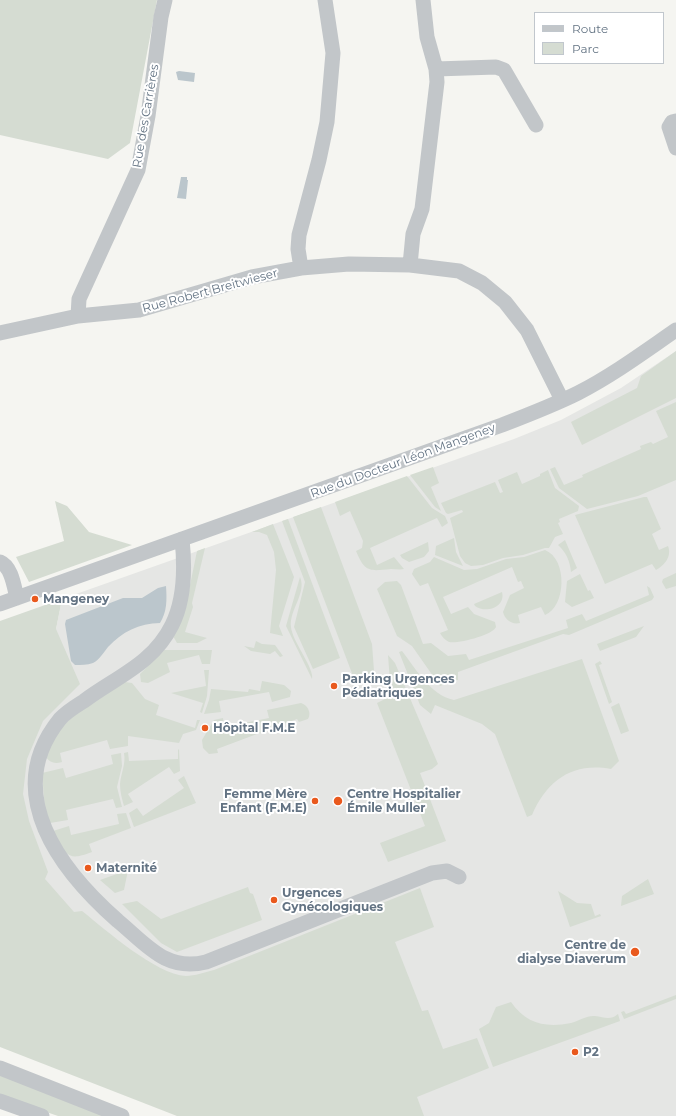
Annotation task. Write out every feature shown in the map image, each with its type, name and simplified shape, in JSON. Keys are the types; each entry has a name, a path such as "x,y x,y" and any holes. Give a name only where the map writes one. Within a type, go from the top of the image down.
{"street":[{"name":"Rue des Carrières","path":"78,316 79,299 138,170 148,116 161,17 165,0"},
{"path":"301,268 298,249 299,235 320,160 328,122 333,53 325,0"},
{"path":"410,265 413,234 422,209 437,82 436,69 427,37 423,0"},
{"path":"436,69 496,67 504,70 536,125"},
{"path":"673,124 676,148"},
{"name":"Rue Robert Breitwieser","path":"0,333 78,316 139,310 252,277 301,268 349,264 410,265 459,271 482,283 505,302 527,330 562,400"},
{"name":"Rue du Docteur Léon Mangeney","path":"0,604 502,425 562,400 618,370 676,330"},
{"path":"182,539 184,566 180,601 172,626 161,643 140,665 85,699 60,719 43,742 38,754 32,784 35,810 48,842 64,867 94,900 147,946 166,960 183,965 206,962 432,873 447,871 459,877"},
{"path":"0,562 5,564 10,573 17,598"},
{"path":"0,1068 122,1116"},
{"path":"0,1101 42,1116"}],"shaded area":[{"path":"176,72 195,73 194,82 178,80"},
{"path":"181,177 187,177 188,180 186,199 177,198"},
{"name":"Centre Hospitalier Émile Muller","path":"676,351 676,1116 226,1116 1,928 0,672 56,629 62,599 514,439 561,420 621,388"},
{"path":"166,586 166,606 160,623 152,623 131,629 113,642 93,663 86,665 75,665 71,661 65,624 66,620 123,598 142,598 158,588"}],"green space":[{"path":"0,0 157,0 130,143 108,159 0,135"},
{"path":"676,351 676,398 582,445 571,422 637,388 641,376"},
{"path":"676,402 676,480 638,496 587,509 559,488 550,469 555,467 564,485 583,477 582,475 641,449 640,446 651,442 653,444 668,437 656,411"},
{"path":"433,467 439,483 431,487 441,511 435,507 410,475"},
{"path":"548,470 555,488 579,506 578,511 559,519 560,522 558,523 563,534 555,537 549,548 523,555 503,558 483,565 471,566 465,563 460,556 450,518 463,512 462,510 448,514 441,503 495,482 500,493 503,492 498,480 517,472 522,484 540,476 540,474"},
{"path":"407,476 432,508 445,516 448,523 442,527 437,518 370,548 377,565 394,557 404,569 369,569 362,563 356,551 362,548 363,541 350,511 340,516 335,502"},
{"path":"647,497 661,529 652,534 659,550 668,546 669,553 667,560 656,570 652,564 605,584 575,515"},
{"path":"55,501 67,506 89,532 132,545 29,582 16,557 64,541"},
{"path":"321,507 372,644 374,671 370,676 359,680 353,676 293,517"},
{"path":"288,519 340,658 313,669 294,627 305,582 282,521"},
{"path":"273,524 294,577 279,626 283,636 270,633 276,570 274,552 267,535 259,532 252,532"},
{"path":"454,538 456,552 463,566 435,555 436,546"},
{"path":"565,540 577,568 571,572 567,557 558,545"},
{"path":"428,542 429,551 424,557 409,562 400,555"},
{"path":"205,548 192,603 193,607 185,632 207,638 197,643 177,643 173,636 187,600 197,551"},
{"path":"545,550 552,555 558,563 561,572 562,583 560,593 557,603 552,610 545,615 541,607 518,615 520,623 512,623 507,620 503,612 510,595 524,588 521,581 518,582 512,567 443,597 451,614 468,607 474,614 495,622 496,627 489,633 460,642 449,642 442,636 440,633 448,630 428,583 420,586 412,574 414,569 430,562 434,557 464,570 477,569 506,559 524,557"},
{"path":"676,573 676,586 666,589 662,582 663,579"},
{"path":"580,574 588,591 590,590 594,598 572,607 565,602 567,581"},
{"path":"300,577 302,583 300,595 291,621 291,627 295,640 310,669 312,679 286,626"},
{"path":"397,581 401,585 423,644 431,643 448,656 466,654 469,660 568,628 566,620 582,614 586,621 649,595 647,586 650,588 654,597 652,600 569,635 563,634 458,672 458,680 440,686 412,646 397,636 377,589 385,582"},
{"path":"502,592 501,602 494,608 479,608 474,604"},
{"path":"62,599 56,629 80,684 43,721 27,759 23,794 29,821 48,872 45,879 74,912 82,911 131,950 160,968 189,976 214,970 420,888 434,927 395,942 422,1011 428,1010 443,1049 477,1038 489,1068 417,1097 424,1116 177,1116 0,1047 0,621"},
{"path":"644,626 636,637 600,651 597,644"},
{"path":"256,641 262,644 275,645 283,656 280,657 275,651 270,654 251,651 244,646 254,648"},
{"path":"164,650 212,650 210,664 202,664 199,655 167,663 170,672 148,683 141,682 140,674"},
{"path":"402,651 418,673 431,687 445,697 454,700 582,659 619,761 611,769 585,768 573,771 563,776 545,792 532,815 527,817 495,734 482,724 435,705 431,714 420,705 399,652"},
{"path":"388,655 395,663 438,764 432,769 420,773 446,841 388,862 380,843 425,826 377,703 391,696"},
{"path":"600,661 602,664 599,665 612,702 609,704 595,664"},
{"path":"204,670 209,670 207,696 202,713 200,712 203,703 171,693 206,686"},
{"path":"262,681 284,685 291,691 290,697 272,702 269,692 219,701 221,712 204,714 211,689 248,692 249,689 260,691"},
{"path":"125,682 132,683 145,699 159,705 156,715 195,728 197,720 200,720 196,730 183,734 179,743 128,736 128,746 110,749 107,740 60,753 62,762 57,763 49,761 46,757 56,734 73,716"},
{"path":"301,703 308,709 308,719 299,722 297,719 217,749 218,753 209,754 203,748 202,740 214,720 223,718 224,727 269,718 267,710"},
{"path":"619,703 629,731 621,734 611,707"},
{"path":"179,749 180,771 174,774 169,767 128,794 133,802 124,806 120,784 124,765 124,753 128,752 129,761 178,759"},
{"path":"121,753 122,766 117,787 122,807 116,808 113,799 66,810 68,820 50,823 46,822 42,773 63,768 66,778 113,764 111,755"},
{"path":"184,776 196,803 134,827 129,813 137,808 143,816 184,788 178,780"},
{"path":"126,813 131,828 89,844 92,852 84,855 74,856 66,853 53,839 53,831 69,826 71,835 119,824 117,814"},
{"path":"128,870 124,890 115,893 100,880"},
{"path":"648,879 654,894 621,906 622,896"},
{"path":"248,887 250,893 253,894 262,920 177,952 161,943 122,904 137,901 161,919"},
{"path":"558,891 577,903 591,904 595,916 600,914 601,916 570,927"},
{"path":"676,995 676,999 624,1019 621,1012 624,1011 626,1014"},
{"path":"511,1002 523,1015 537,1023 553,1025 571,1023 586,1017 595,1016 610,1018 618,1014 620,1021 493,1067 479,1029 489,1023 496,1007"},
{"path":"0,1072 114,1116 58,1116 0,1096"}],"place":[{"name":"Mangeney","path":"35,599"},
{"name":"Parking Urgences Pédiatriques","path":"334,686"},
{"name":"Hôpital F.M.E","path":"205,728"},
{"name":"Femme Mère Enfant (F.M.E)","path":"315,801"},
{"name":"Centre Hospitalier Émile Muller","path":"338,801"},
{"name":"Maternité","path":"88,868"},
{"name":"Urgences Gynécologiques","path":"274,900"},
{"name":"Centre de dialyse Diaverum","path":"635,952"},
{"name":"P2","path":"575,1052"}]}
